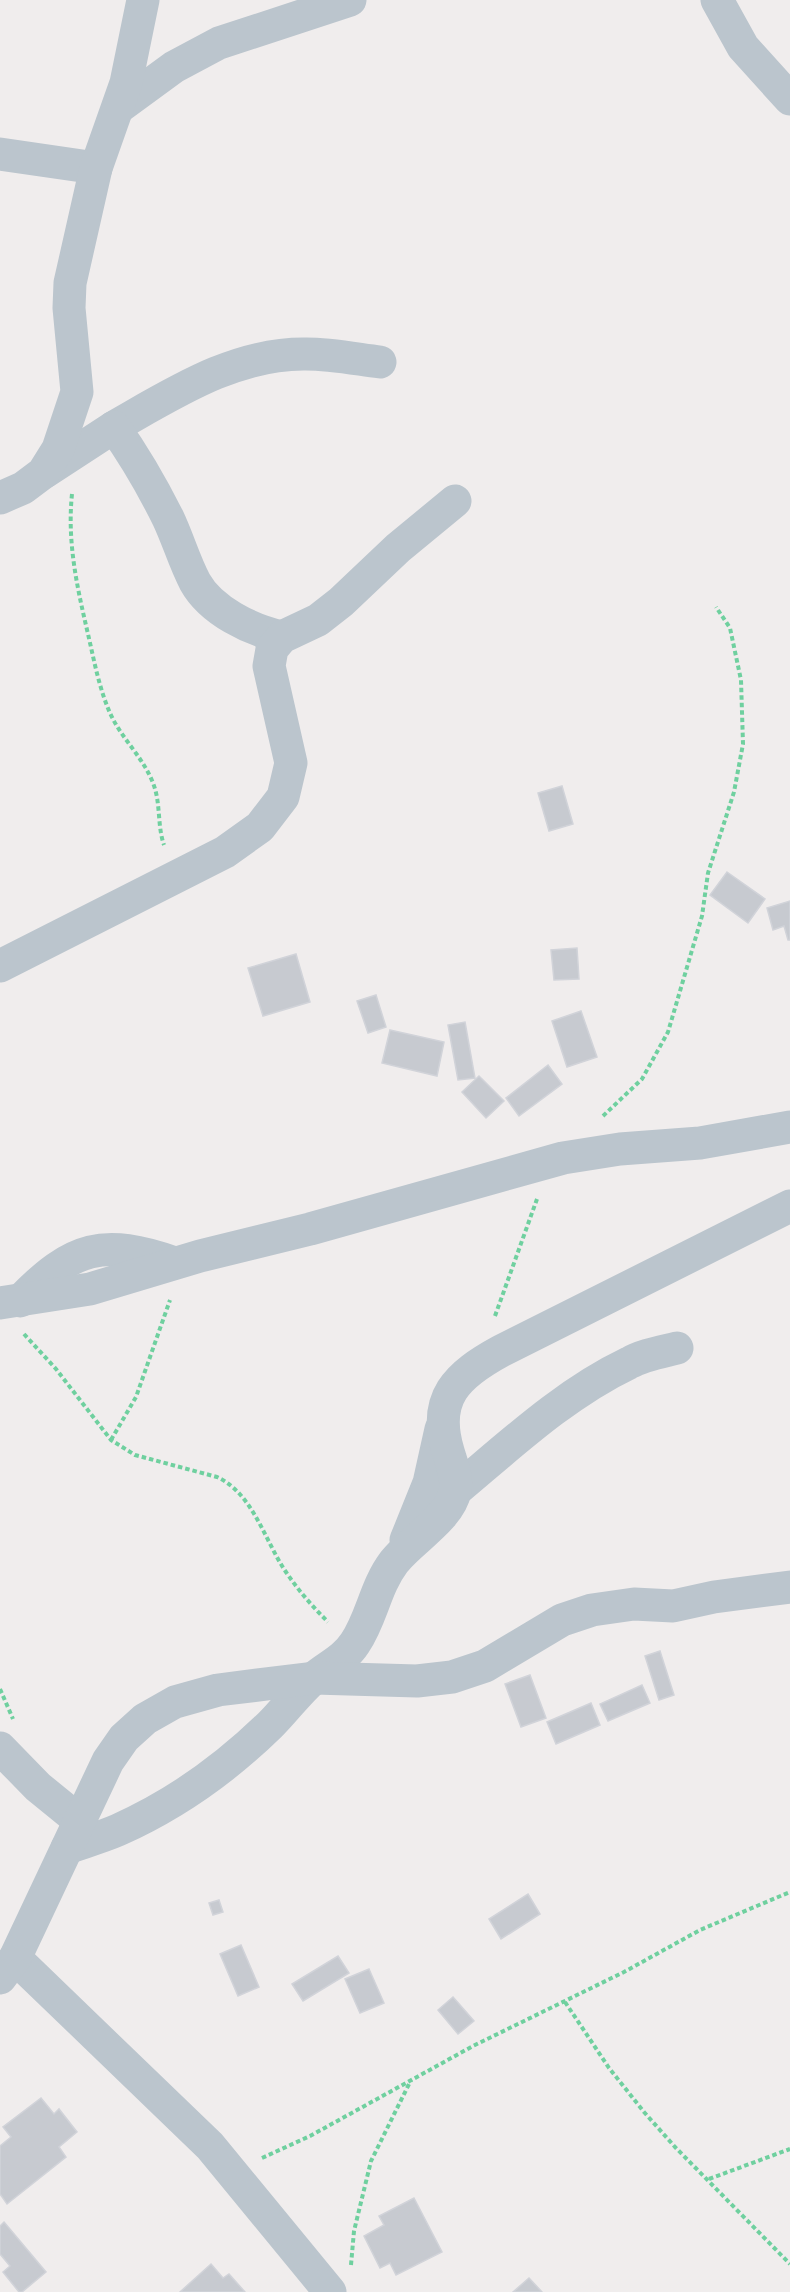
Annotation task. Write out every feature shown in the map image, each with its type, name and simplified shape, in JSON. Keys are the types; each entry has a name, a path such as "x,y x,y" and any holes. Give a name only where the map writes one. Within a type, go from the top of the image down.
{"street":[{"path":"43,473 58,448 77,392 69,308 70,283 96,168 118,108 143,0"},
{"path":"118,108 174,67 219,43 350,0"},
{"path":"717,0 743,47 790,99"},
{"path":"0,154 96,168"},
{"path":"0,498 23,488 114,426 178,390 248,360 306,354 380,362"},
{"path":"114,426 168,519 196,584 214,603 237,619 262,632 282,637"},
{"path":"0,966 225,852 260,827 283,797 291,763 269,666 272,649 282,637 318,620 455,501"},
{"path":"13,1311 188,1259 353,1218 563,1158 620,1149 700,1143 790,1128"},
{"path":"401,1554 429,1483 449,1391 484,1360 790,1206"},
{"path":"74,1835 118,1830 171,1802 226,1764 270,1725 314,1678 342,1658 355,1644 369,1616 382,1579 401,1554 446,1509 455,1491 513,1442 591,1383 631,1361 677,1348"},
{"path":"443,1419 455,1491"},
{"path":"340,2281 210,2146 8,1968 108,1761 124,1738 145,1719 175,1702 218,1690 314,1678 417,1682 452,1677 485,1666 562,1620 592,1610 633,1604 673,1605 714,1596 790,1587"},
{"path":"0,1748 38,1787 74,1835"}],"path":[{"path":"76,454 70,538 78,590 101,689 120,732 145,766 153,783 159,804 163,844 185,873"},
{"path":"600,1120 642,1079 668,1032 702,916 708,873 734,792 743,744 741,680 730,628 716,608"},
{"path":"493,1321 502,1301 532,1209 563,1158"},
{"path":"111,1440 136,1397 164,1311 183,1275 188,1259"},
{"path":"13,1311 111,1440 135,1455 218,1477 230,1483 244,1498 274,1554 300,1593 355,1644"},
{"path":"226,2165 260,2159 310,2136 533,2014 564,2001 700,1930 790,1892"},
{"path":"564,2001 616,2077 675,2147 709,2179 790,2264"},
{"path":"340,2281 371,2161 411,2079"},
{"path":"709,2179 790,2149"}],"building":[{"path":"562,786 573,824 549,831 538,793"},
{"path":"727,872 765,899 748,923 710,895"},
{"path":"790,901 790,940 788,940 784,926 773,930 767,908"},
{"path":"577,948 579,979 554,980 551,950"},
{"path":"296,954 310,1002 263,1016 248,968"},
{"path":"376,995 386,1027 368,1033 357,1001"},
{"path":"581,1011 597,1057 567,1067 552,1021"},
{"path":"465,1022 475,1078 458,1080 448,1025"},
{"path":"390,1030 444,1042 437,1076 382,1063"},
{"path":"548,1065 562,1084 519,1116 506,1098"},
{"path":"479,1076 504,1101 486,1118 462,1092"},
{"path":"660,1651 674,1695 659,1700 645,1656"},
{"path":"530,1675 546,1718 521,1727 505,1684"},
{"path":"642,1685 650,1703 608,1721 600,1704"},
{"path":"591,1703 600,1725 556,1744 547,1722"},
{"path":"528,1894 540,1914 501,1939 489,1919"},
{"path":"219,1900 223,1912 213,1915 209,1903"},
{"path":"241,1945 259,1987 238,1996 220,1954"},
{"path":"338,1956 349,1973 303,2001 292,1984"},
{"path":"369,1969 384,2003 360,2013 345,1979"},
{"path":"453,1997 474,2021 458,2034 438,2010"},
{"path":"41,2098 54,2114 59,2109 77,2132 59,2147 66,2157 7,2204 0,2194 0,2146 11,2137 3,2127"},
{"path":"414,2198 442,2252 396,2275 390,2263 380,2268 364,2236 384,2225 379,2216"},
{"path":"4,2222 46,2272 22,2292 19,2292 3,2272 10,2266 0,2254 0,2226"},
{"path":"211,2264 223,2278 229,2274 245,2292 180,2292"},
{"path":"529,2278 542,2292 513,2292"}]}
